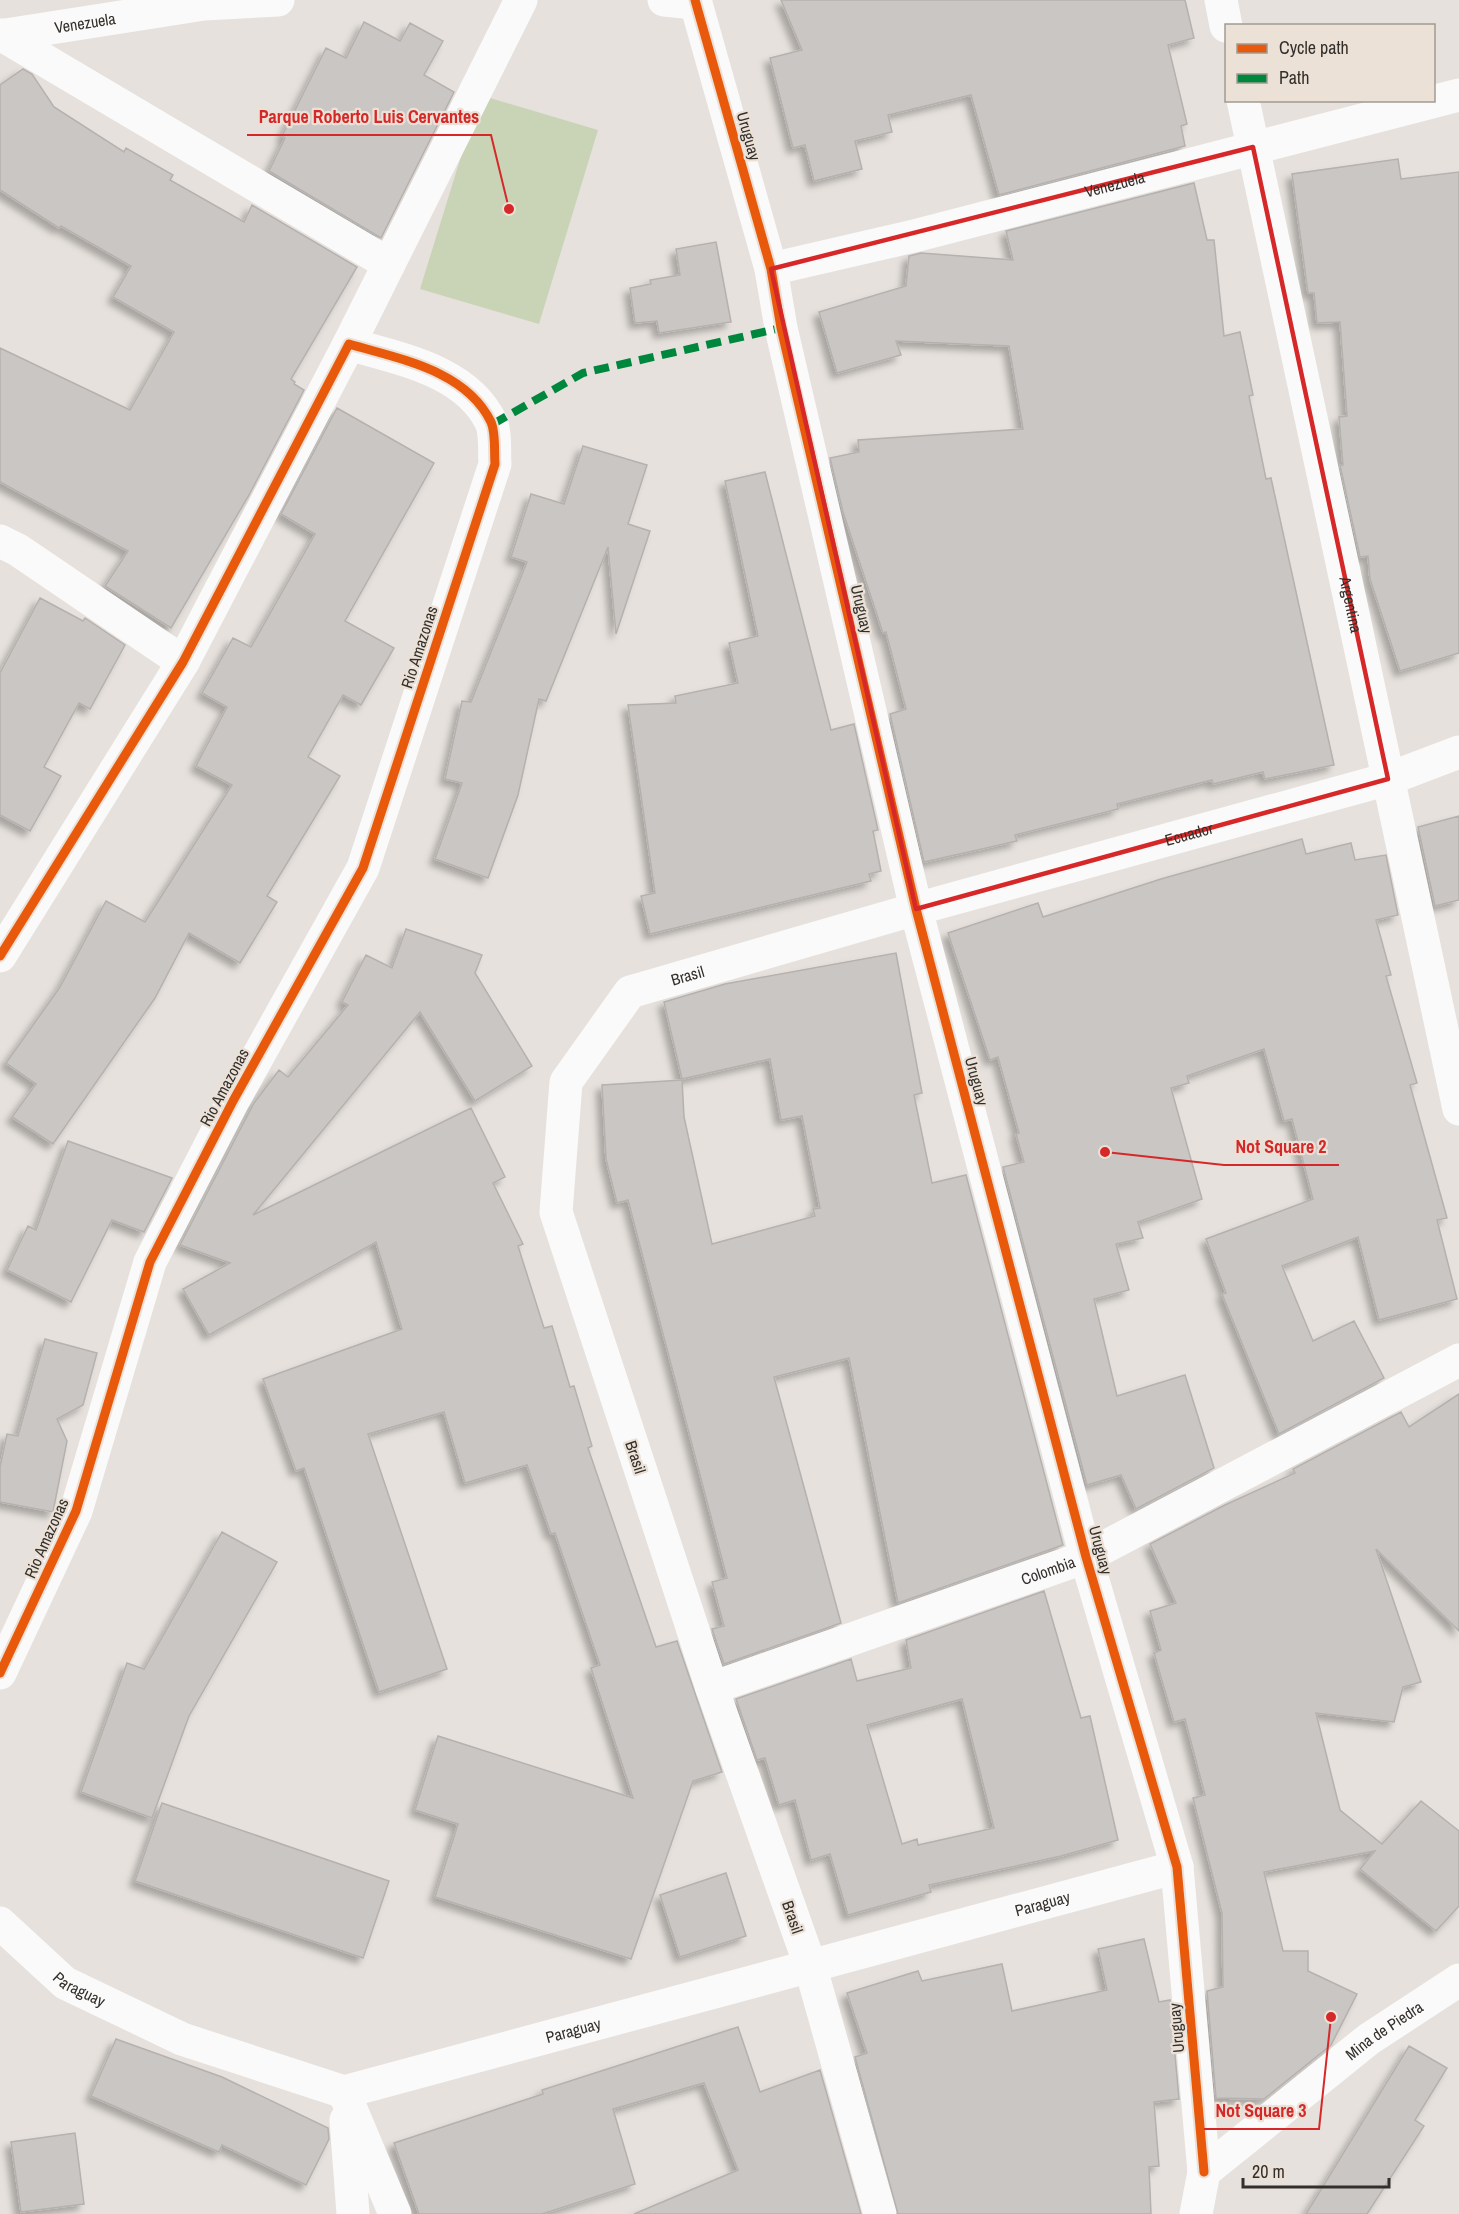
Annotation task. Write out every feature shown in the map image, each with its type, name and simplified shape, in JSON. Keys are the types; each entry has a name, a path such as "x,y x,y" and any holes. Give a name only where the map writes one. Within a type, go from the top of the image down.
{"street":[{"name":"Venezuela","path":"1,36 204,3 278,0"},
{"path":"0,956 183,662 349,344 521,0"},
{"path":"1221,0 1227,24"},
{"name":"Uruguay","path":"685,1 771,270 781,327 916,909 1086,1557 1177,1867 1204,2172"},
{"path":"1,36 389,264"},
{"name":"Venezuela","path":"1435,101 1459,95"},
{"name":"Argentina","path":"1243,102 1459,1109"},
{"name":"Venezuela","path":"771,270 918,235 1431,102"},
{"name":"Rio Amazonas","path":"0,1673 76,1511 150,1262 233,1101 363,867 495,464 492,424 478,401 462,386 420,365 349,344"},
{"path":"0,541 18,550 183,662"},
{"name":"Ecuador","path":"916,909 1388,779 1459,752"},
{"name":"Brasil","path":"880,2214 810,1965 712,1688 556,1212 566,1082 630,992 916,909"},
{"name":"Colombia","path":"712,1688 1086,1557 1459,1360"},
{"name":"Paraguay","path":"0,1923 65,1983 182,2038 344,2092 1177,1867"},
{"name":"Mina de Piedra","path":"1204,2172 1369,2038 1459,1980"},
{"path":"344,2092 353,2214"},
{"path":"344,2092 394,2214"},
{"path":"1196,2214 1204,2172"}],"highlighted area":[{"path":"1253,147 1388,779 916,909 771,269"}],"green space":[{"path":"480,95 598,130 539,324 420,289"}],"building":[{"path":"781,0 1185,0 1194,38 1168,45 1187,124 1181,126 1185,146 999,195 971,95 888,115 892,132 855,141 862,169 814,181 805,145 793,148 770,58 802,50"},
{"path":"364,22 400,41 410,23 443,41 424,75 454,92 381,238 269,171 285,138 282,136 326,48 346,58"},
{"path":"23,69 32,74 54,107 124,152 126,148 173,175 170,180 244,222 252,205 357,267 291,379 295,382 294,384 304,390 249,495 171,628 105,586 128,551 0,482 0,348 130,410 174,332 113,297 131,266 61,226 59,228 0,190 0,85"},
{"path":"1398,159 1401,179 1459,172 1459,653 1400,671 1370,579 1368,556 1360,557 1340,465 1343,465 1339,417 1347,416 1340,322 1317,323 1314,293 1308,293 1292,174"},
{"path":"1194,183 1207,240 1214,240 1224,336 1240,332 1253,395 1249,396 1266,479 1271,478 1334,765 1265,779 1263,772 1213,784 1212,780 1117,804 1118,809 1015,835 1017,841 924,862 890,714 906,709 886,632 883,633 843,512 830,458 859,452 858,440 1023,429 1009,346 896,341 901,355 837,373 819,312 906,286 909,256 921,253 1013,260 1006,231"},
{"path":"716,242 731,322 659,333 657,321 635,323 630,288 651,284 650,280 680,275 676,249"},
{"path":"337,408 434,463 345,621 394,648 361,705 343,695 308,757 340,776 267,896 277,902 240,963 189,933 155,998 53,1144 12,1117 36,1084 6,1063 60,987 106,901 145,922 232,785 196,766 227,707 202,693 233,638 251,647 315,534 281,514"},
{"path":"583,446 647,465 628,524 650,531 616,634 608,547 546,701 539,699 518,795 488,878 435,859 462,783 445,779 462,701 471,702 527,562 511,557 531,494 564,504"},
{"path":"765,472 831,730 854,724 878,830 873,831 881,871 869,874 871,881 650,934 641,896 655,893 628,705 676,703 675,696 738,683 729,643 758,636 725,481"},
{"path":"40,598 83,621 85,618 125,645 90,709 79,703 44,767 61,776 30,831 0,815 0,673"},
{"path":"1459,816 1459,900 1435,906 1418,827"},
{"path":"1302,839 1306,854 1351,843 1355,860 1386,855 1398,915 1376,920 1391,975 1386,976 1417,1083 1410,1085 1447,1218 1437,1220 1457,1299 1379,1320 1358,1237 1282,1266 1313,1341 1354,1321 1384,1378 1279,1434 1222,1294 1226,1293 1206,1239 1313,1199 1292,1119 1284,1121 1264,1049 1187,1076 1189,1083 1171,1088 1202,1199 1138,1222 1143,1238 1116,1244 1129,1290 1094,1299 1117,1396 1185,1375 1214,1468 1136,1509 1121,1475 1087,1485 1003,1167 1024,1162 1016,1134 1019,1133 998,1057 990,1060 948,933 1038,903 1043,917 1161,879"},
{"path":"406,929 482,955 475,973 532,1066 475,1101 420,1012 253,1215 471,1108 505,1177 493,1183 523,1244 518,1246 544,1328 552,1326 570,1387 574,1386 592,1446 588,1448 656,1647 677,1641 722,1772 693,1781 631,1959 435,1897 458,1824 415,1810 438,1736 633,1798 591,1668 600,1665 555,1533 551,1534 527,1465 465,1483 444,1412 368,1434 447,1669 379,1692 304,1468 296,1471 263,1379 402,1329 376,1242 209,1335 183,1289 230,1263 180,1245 254,1103 279,1070 288,1077 348,1005 342,1002 366,955 392,968"},
{"path":"896,953 922,1093 914,1095 932,1183 966,1175 1063,1545 898,1603 849,1358 774,1377 841,1623 724,1664 712,1629 724,1626 712,1582 727,1578 628,1200 617,1203 606,1159 602,1085 682,1080 684,1117 712,1244 815,1216 813,1209 820,1208 802,1116 781,1120 770,1059 682,1079 664,1002 725,984"},
{"path":"68,1141 172,1178 144,1232 112,1220 71,1302 7,1270 28,1226 36,1230"},
{"path":"45,1339 97,1353 83,1405 57,1419 67,1441 53,1512 0,1502 0,1467 7,1434 18,1436"},
{"path":"1459,1394 1459,1631 1376,1549 1421,1682 1403,1687 1394,1722 1316,1713 1340,1810 1382,1844 1421,1801 1459,1831 1459,1906 1436,1931 1360,1869 1375,1851 1264,1872 1283,1951 1308,1951 1308,1971 1357,1994 1331,2045 1264,2099 1216,2098 1207,1991 1223,1987 1222,1913 1193,1798 1205,1795 1185,1719 1174,1722 1154,1653 1161,1650 1150,1611 1176,1603 1150,1544 1225,1505 1295,1473 1293,1469 1401,1412 1409,1427"},
{"path":"222,1532 277,1562 189,1716 152,1818 81,1792 127,1663 144,1669"},
{"path":"1044,1591 1081,1718 1090,1716 1118,1840 1061,1856 929,1885 931,1892 848,1915 830,1854 811,1860 795,1800 779,1805 765,1758 757,1760 736,1699 851,1659 857,1681 911,1668 906,1640","holes":["962,1699 994,1828 918,1845 917,1839 902,1844 867,1725"]},
{"path":"162,1803 389,1881 363,1958 135,1881"},
{"path":"726,1873 746,1936 680,1957 660,1895"},
{"path":"1144,1939 1159,2002 1170,2000 1179,2099 1154,2102 1159,2166 1149,2167 1151,2214 898,2214 855,2057 867,2053 847,1993 918,1971 922,1981 1002,1964 1012,2011 1107,1990 1098,1949"},
{"path":"738,2027 760,2092 820,2070 861,2214 634,2214 738,2170 704,2083 613,2109 635,2184 542,2214 419,2214 394,2143 543,2094 542,2090"},
{"path":"116,2039 222,2077 328,2128 329,2139 306,2185 222,2145 219,2152 91,2096"},
{"path":"1409,2046 1447,2068 1415,2120 1424,2126 1367,2214 1306,2214"},
{"path":"75,2133 84,2204 21,2212 11,2142"}],"marked path":[{"path":"493,424 583,373 781,328"}],"cycle path":[{"path":"695,0 771,269 781,328 916,909 1086,1557 1177,1867 1204,2172"},
{"path":"0,956 183,662 349,344 429,369 465,390 480,404 493,426 495,464 363,868 233,1101 150,1262 76,1511 0,1673"}],"place":[{"name":"Parque Roberto Luis Cervantes","path":"509,209"},
{"name":"Not Square 2","path":"1105,1152"},
{"name":"Not Square 3","path":"1331,2017"}]}
